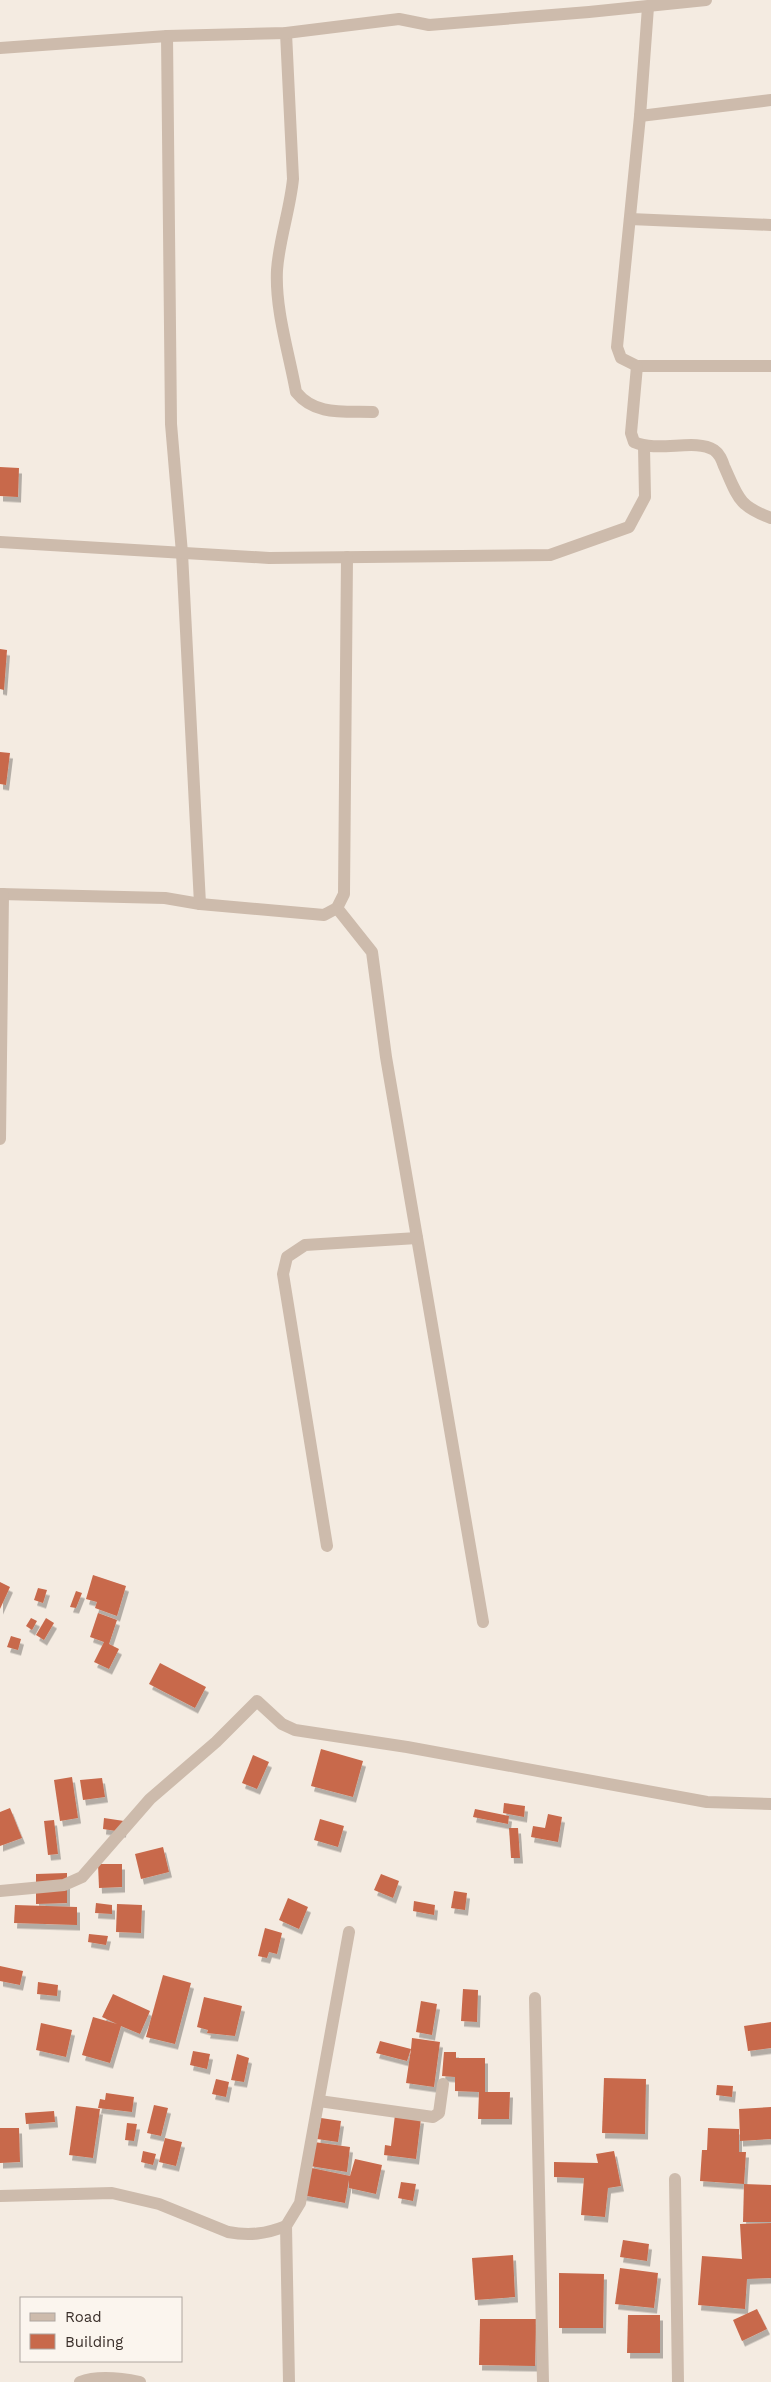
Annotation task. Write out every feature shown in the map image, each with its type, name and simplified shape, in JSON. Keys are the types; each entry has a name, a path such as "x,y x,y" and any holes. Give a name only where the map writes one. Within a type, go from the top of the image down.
{"street":[{"path":"0,48 167,36 286,33 400,19 429,25 648,7 706,0"},
{"path":"648,7 640,116 617,347 621,358 637,366 771,366"},
{"path":"286,33 292,179 291,200 277,269 277,294 296,392 305,403 319,410 373,412"},
{"path":"167,36 171,424 182,553 200,904"},
{"path":"640,116 771,100"},
{"path":"630,219 771,225"},
{"path":"637,366 631,433 634,442 644,447 703,446 714,450 720,456 738,499 751,511 771,518"},
{"path":"0,542 269,558 550,555 629,527 645,498 644,447"},
{"path":"0,1139 2,894 165,898 200,904 324,914 337,908 344,894 347,558"},
{"path":"337,908 372,952 386,1057 483,1622"},
{"path":"327,1546 283,1274 287,1258 305,1245 417,1238"},
{"path":"0,1891 22,1891 64,1885 82,1877 150,1799 216,1742 257,1701 282,1724 295,1730 407,1747 698,1800 771,1804"},
{"path":"289,2382 286,2226 300,2203 349,1932"},
{"path":"535,1998 543,2382"},
{"path":"319,2101 433,2117 439,2112 443,2084"},
{"path":"675,2179 678,2382"},
{"path":"0,2196 112,2193 159,2204 228,2232 257,2235 286,2226"},
{"path":"80,2382 90,2378 125,2378 140,2382"}],"building":[{"path":"0,467 19,468 18,497 0,496"},
{"path":"0,649 7,650 4,690 0,689"},
{"path":"0,752 10,753 6,785 0,784"},
{"path":"93,1575 126,1586 117,1616 95,1608 97,1602 86,1599"},
{"path":"0,1582 10,1587 0,1609"},
{"path":"38,1588 47,1590 43,1603 34,1600"},
{"path":"76,1591 82,1593 76,1608 70,1607"},
{"path":"98,1613 117,1620 109,1644 119,1649 109,1669 94,1662 104,1642 90,1637"},
{"path":"31,1618 37,1621 32,1630 26,1626"},
{"path":"46,1618 54,1623 44,1640 36,1635"},
{"path":"11,1636 21,1639 18,1650 7,1647"},
{"path":"160,1663 206,1687 195,1708 149,1684"},
{"path":"321,1749 363,1761 353,1797 311,1786"},
{"path":"253,1755 269,1762 257,1789 242,1783"},
{"path":"72,1777 78,1818 60,1821 54,1780"},
{"path":"102,1778 105,1797 83,1800 80,1780"},
{"path":"504,1803 525,1806 524,1817 503,1813"},
{"path":"10,1808 22,1838 0,1846 0,1812"},
{"path":"475,1809 509,1816 508,1824 473,1817"},
{"path":"548,1814 562,1817 558,1842 531,1837 533,1826 545,1828"},
{"path":"104,1818 124,1821 123,1832 103,1829"},
{"path":"320,1819 344,1826 338,1847 314,1840"},
{"path":"54,1820 58,1854 48,1855 44,1821"},
{"path":"509,1828 518,1828 520,1858 511,1858"},
{"path":"163,1847 169,1872 141,1879 135,1854"},
{"path":"98,1864 122,1864 122,1887 99,1888"},
{"path":"67,1873 67,1903 36,1904 36,1874"},
{"path":"381,1874 399,1881 393,1898 374,1890"},
{"path":"454,1891 467,1893 465,1910 451,1908"},
{"path":"288,1898 308,1907 299,1929 279,1920"},
{"path":"414,1901 435,1905 434,1915 413,1911"},
{"path":"96,1903 112,1905 112,1914 95,1913"},
{"path":"117,1904 142,1905 141,1933 116,1932"},
{"path":"15,1905 77,1907 77,1925 14,1923"},
{"path":"265,1928 282,1933 277,1954 269,1952 267,1958 258,1956"},
{"path":"89,1934 108,1936 106,1945 88,1942"},
{"path":"0,1966 23,1971 20,1985 0,1981"},
{"path":"163,1975 191,1983 175,2044 146,2037"},
{"path":"38,1982 58,1985 57,1996 37,1994"},
{"path":"463,1989 478,1990 477,2022 461,2021"},
{"path":"113,1994 150,2011 140,2034 121,2026 110,2063 82,2055 93,2017 117,2024 102,2017"},
{"path":"204,1997 242,2006 235,2036 207,2033 208,2030 197,2027"},
{"path":"421,2001 437,2004 432,2035 416,2032"},
{"path":"771,2022 771,2048 748,2051 744,2026"},
{"path":"41,2023 72,2030 66,2057 36,2050"},
{"path":"412,2038 440,2042 434,2087 406,2083"},
{"path":"380,2041 411,2049 407,2061 376,2053"},
{"path":"193,2051 210,2054 207,2069 190,2065"},
{"path":"444,2052 456,2052 456,2058 485,2058 485,2092 510,2092 509,2119 478,2119 479,2092 455,2091 455,2077 442,2076"},
{"path":"237,2054 249,2058 244,2082 231,2080"},
{"path":"604,2078 646,2079 645,2134 602,2133"},
{"path":"216,2079 229,2082 226,2097 212,2094"},
{"path":"717,2085 733,2086 732,2097 716,2095"},
{"path":"106,2093 134,2097 132,2112 98,2108 100,2099 105,2100"},
{"path":"154,2105 168,2108 161,2136 147,2133"},
{"path":"76,2106 100,2109 93,2158 69,2155"},
{"path":"771,2107 771,2139 740,2141 739,2109"},
{"path":"54,2111 55,2122 26,2124 25,2113"},
{"path":"395,2115 421,2118 416,2159 384,2155 385,2145 391,2146"},
{"path":"321,2118 341,2121 338,2142 317,2139"},
{"path":"127,2123 137,2124 134,2141 125,2140"},
{"path":"0,2128 19,2128 20,2162 0,2163"},
{"path":"708,2128 739,2129 739,2152 746,2152 744,2184 700,2181 702,2150 707,2150"},
{"path":"165,2138 182,2142 176,2166 159,2162"},
{"path":"314,2142 350,2147 347,2172 310,2166"},
{"path":"143,2151 156,2154 153,2165 141,2162"},
{"path":"614,2151 621,2186 608,2188 605,2217 581,2215 584,2178 554,2177 554,2162 598,2163 596,2154"},
{"path":"355,2159 382,2165 376,2194 349,2188 349,2180 345,2203 297,2194 302,2166 350,2176"},
{"path":"401,2182 416,2184 413,2201 398,2198"},
{"path":"744,2184 771,2185 771,2222 743,2222"},
{"path":"771,2223 771,2278 747,2279 745,2309 698,2305 702,2256 742,2259 740,2224"},
{"path":"623,2240 649,2244 647,2261 620,2257"},
{"path":"513,2255 515,2297 475,2300 472,2258"},
{"path":"620,2268 658,2273 654,2308 615,2304"},
{"path":"559,2273 604,2274 603,2328 559,2328"},
{"path":"757,2309 767,2329 742,2341 733,2320"},
{"path":"628,2315 660,2315 660,2353 627,2353"},
{"path":"480,2319 536,2319 535,2366 479,2365"}]}
